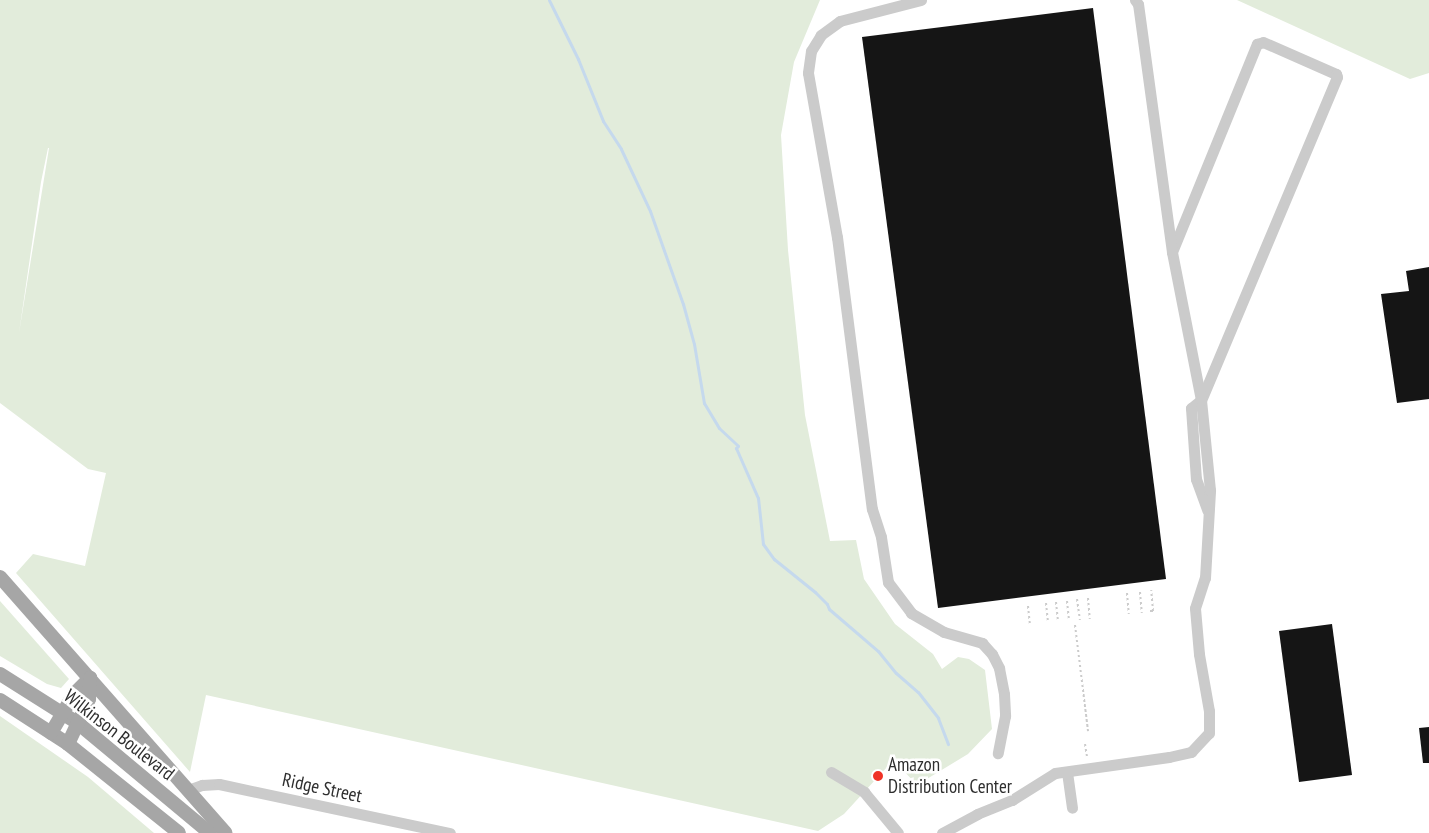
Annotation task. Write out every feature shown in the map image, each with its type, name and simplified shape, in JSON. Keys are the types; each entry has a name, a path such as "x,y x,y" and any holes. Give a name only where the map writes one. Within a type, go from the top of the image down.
{"main road":[{"path":"0,577 226,833"},
{"name":"Wilkinson Boulevard","path":"0,674 79,724 210,833"},
{"path":"51,733 74,694 90,678"},
{"path":"68,744 79,724 89,699 90,678"},
{"name":"Wilkinson Boulevard","path":"0,700 68,744 179,833"}],"street":[{"path":"921,0 840,21 821,34 811,51 808,73 837,237 875,518 888,582 911,613 944,632 982,643 992,654 1000,668 1004,716 998,753"},
{"path":"1135,0 1138,4 1172,252 1201,400"},
{"path":"942,833 977,814 1012,800 1055,773 1169,758 1191,752 1209,733 1209,711 1199,654 1195,608 1205,578 1209,514 1196,479 1191,408 1201,400 1338,77 1336,74 1263,42 1257,44 1172,252"},
{"path":"831,772 864,792 898,833"},
{"path":"1067,772 1072,808"},
{"name":"Ridge Street","path":"188,790 202,785 219,784 450,833"}],"path":[{"path":"1150,590 1153,611 1150,612"},
{"path":"1140,592 1142,613"},
{"path":"1127,593 1129,614"},
{"path":"1088,598 1090,618"},
{"path":"1067,600 1069,621"},
{"path":"1077,600 1080,620"},
{"path":"1056,602 1058,622"},
{"path":"1046,603 1048,624"},
{"path":"1028,606 1030,626"},
{"path":"1024,616 1029,616"},
{"path":"1074,625 1088,730"},
{"path":"1085,744 1087,759"}],"green space":[{"path":"0,0 820,0 794,62 781,135 788,250 805,415 830,541 856,540 864,579 895,624 933,654 942,669 958,657 969,659 985,670 992,729 968,754 917,785 900,767 887,767 844,814 818,831 206,695 190,772 16,573 33,554 85,566 106,473 88,469 0,403","holes":["49,148 19,333 41,182"]},
{"path":"1237,0 1429,0 1429,73 1410,79"},
{"path":"0,601 69,679 61,688 47,684 0,656"},
{"path":"0,716 88,777 154,833 0,833"}],"building":[{"path":"1093,8 1166,579 938,608 862,37"},
{"path":"1429,267 1429,399 1397,403 1381,294 1409,291 1406,271"},
{"path":"1332,624 1352,775 1299,782 1279,631"},
{"path":"1429,727 1429,763 1423,763 1419,728"}],"waterway":[{"path":"549,0 578,59 603,121 621,149 650,211 683,304 694,344 704,403 719,428 738,446 736,448 758,498 763,544 774,559 815,592 827,604 829,609 878,651 896,673 918,692 938,718 948,744"}],"place":[{"name":"Amazon Distribution Center","path":"878,776"}]}
